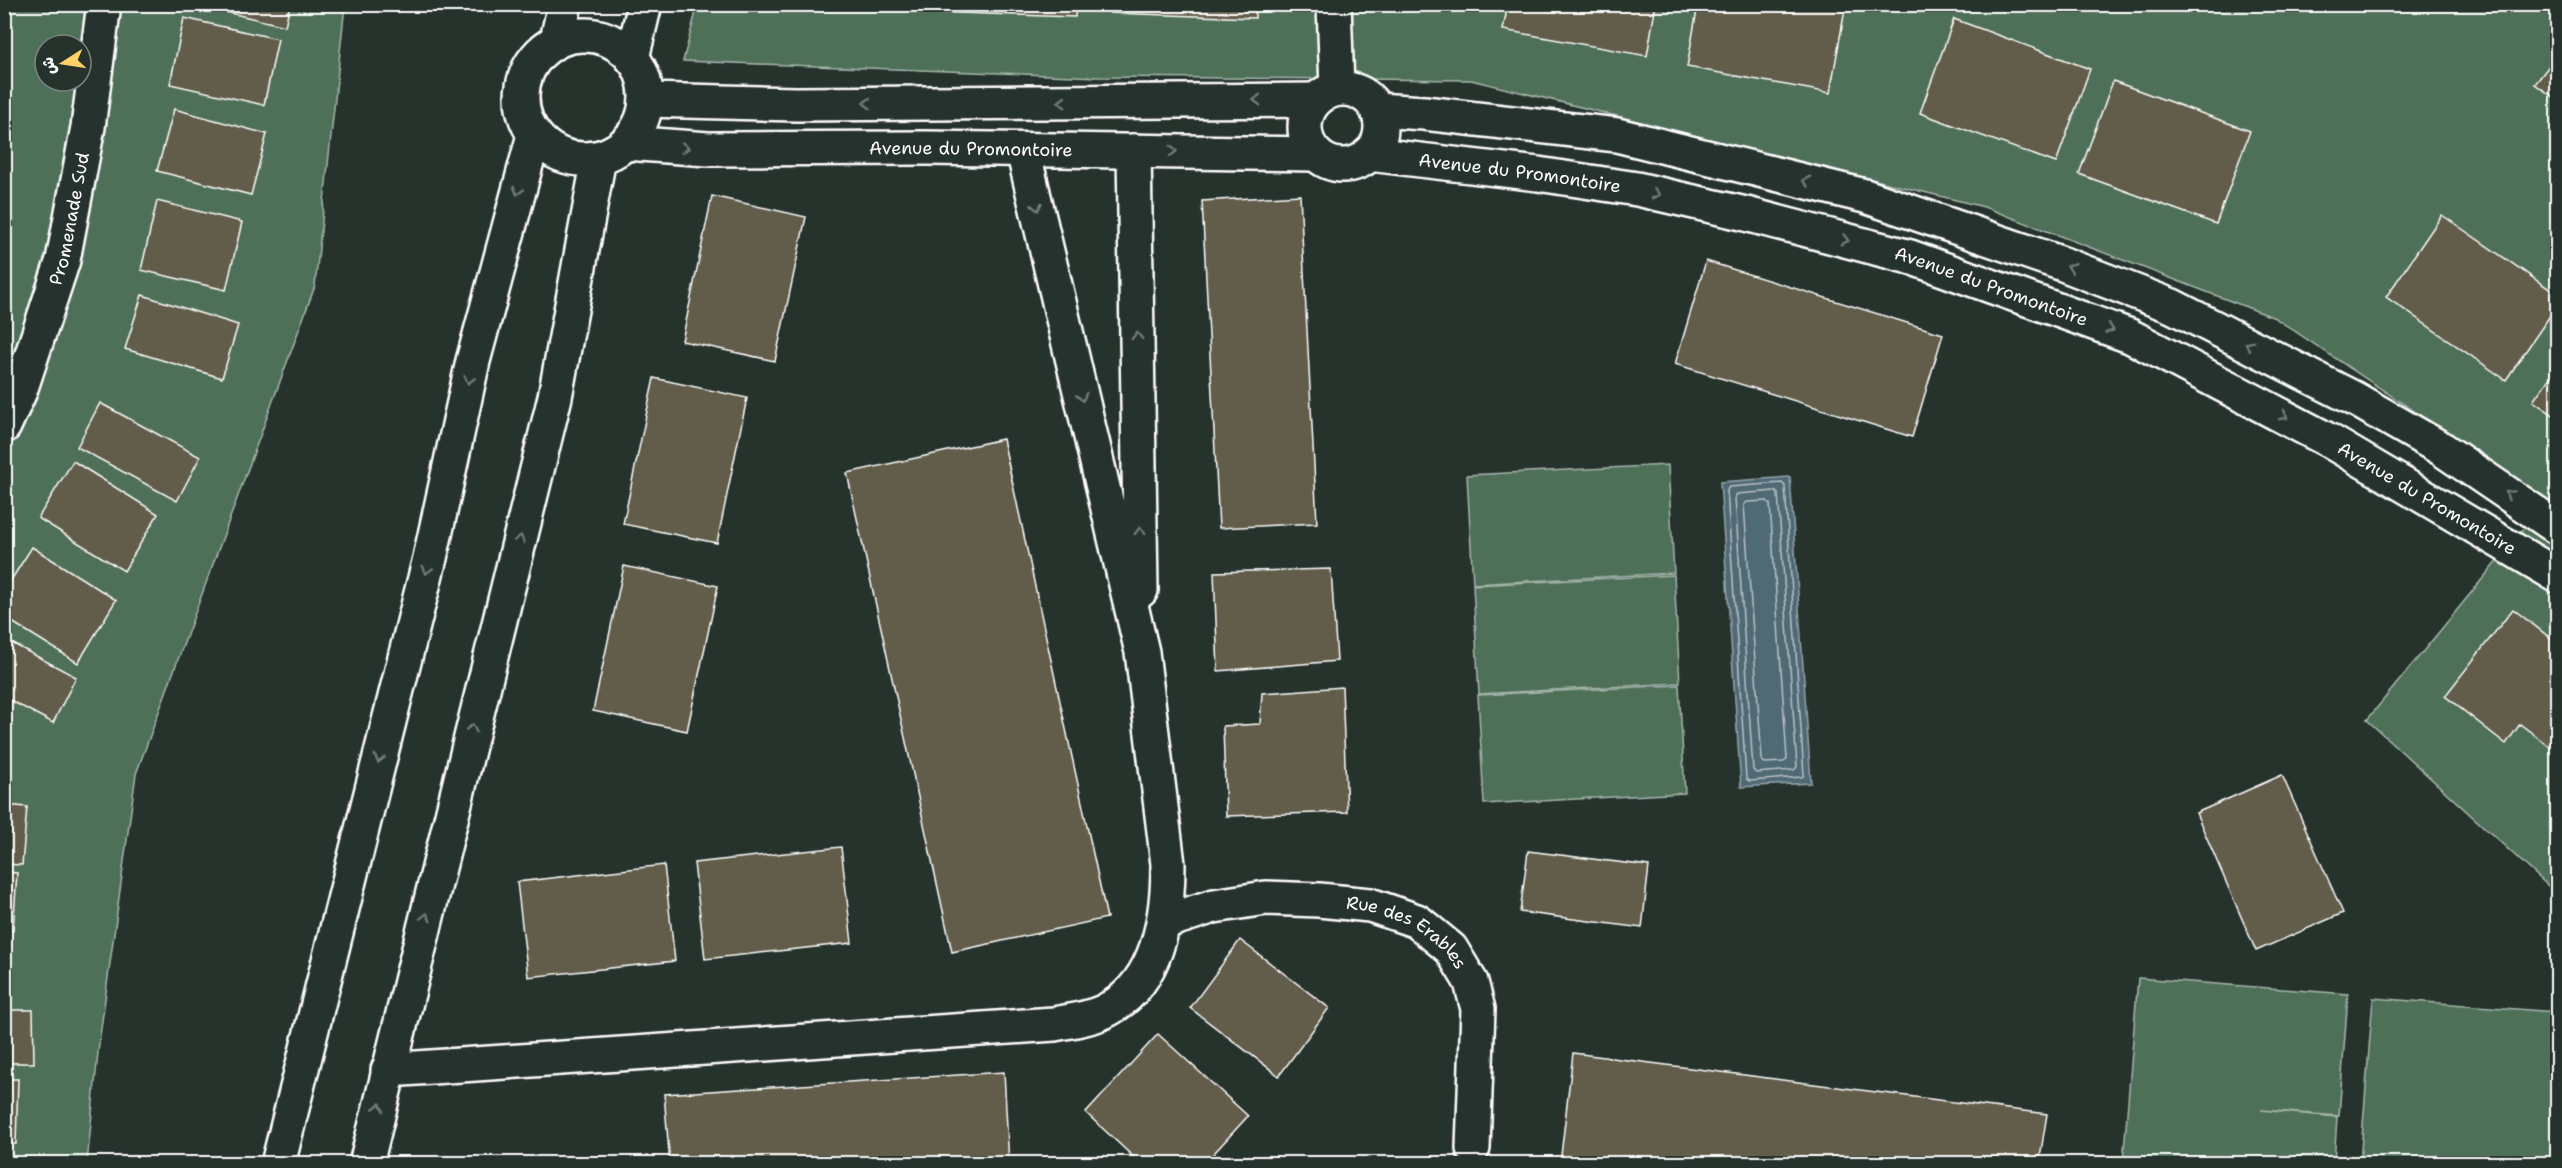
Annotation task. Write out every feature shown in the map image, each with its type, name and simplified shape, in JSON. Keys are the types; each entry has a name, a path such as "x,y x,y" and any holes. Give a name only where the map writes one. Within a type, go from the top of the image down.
{"street":[{"name":"Promenade Sud","path":"4,426 20,391 63,260 88,127 104,4"},
{"path":"557,40 565,4"},
{"path":"632,58 645,4"},
{"path":"646,100 796,104 1326,94 1360,93 1377,110 1381,121 1380,133 1377,145 1369,154 1360,161 1342,165 1325,161 1316,154 1305,133 1307,115 1326,94 1334,4"},
{"path":"572,35 599,36 612,40 632,58 641,72 646,100 644,117 637,131 613,150 586,160 557,154 534,135 522,106 525,74 533,60 544,49 557,40 572,35"},
{"path":"1377,110 1424,112 1617,135 1865,196 2063,264 2172,306 2355,399 2442,449 2558,528"},
{"path":"278,1164 430,558 473,361 534,135"},
{"name":"Avenue du Promontoire","path":"613,150 926,148 1316,154"},
{"path":"366,1164 555,397 613,150"},
{"path":"1023,150 1142,652"},
{"path":"388,1070 1054,1024 1080,1019 1112,1007 1121,1001 1143,976 1164,922 1168,895 1168,864 1142,652 1134,151"},
{"name":"Avenue du Promontoire","path":"1369,154 1538,174 1637,189 1746,214 1921,261 2130,336 2328,440 2558,576"},
{"name":"Rue des Erables","path":"1164,922 1214,906 1266,898 1370,905 1417,921 1451,950 1471,982 1478,1009 1473,1148"}],"green space":[{"path":"698,4 2557,5 2557,894 2367,720 2547,500 2275,318 1984,207 1471,80 1100,77 683,61"},
{"path":"5,5 345,5 315,286 136,774 99,1043 87,1163 5,1164"},
{"path":"1668,465 1674,573 1473,584 1467,475"},
{"path":"1674,575 1680,683 1479,694 1473,585"},
{"path":"1679,685 1685,793 1484,804 1478,695"},
{"path":"2138,978 2348,994 2339,1116 2261,1110 2337,1117 2334,1163 2123,1163"},
{"path":"2373,998 2557,1012 2557,1163 2360,1163"}],"water":[{"path":"1790,477 1811,783 1741,787 1720,482"}],"building":[{"path":"192,4 290,4 285,26"},
{"path":"931,4 1076,4 1075,17 930,12"},
{"path":"1110,4 1255,4 1255,18 1110,13"},
{"path":"1508,4 1656,4 1647,56 1503,30"},
{"path":"1698,4 1846,4 1830,93 1687,67"},
{"path":"184,18 278,39 264,105 170,84"},
{"path":"1954,19 2090,69 2056,163 1920,113"},
{"path":"2558,54 2558,100 2535,84"},
{"path":"2113,81 2250,131 2216,224 2079,174"},
{"path":"174,109 267,134 251,195 157,171"},
{"path":"1300,195 1317,523 1219,528 1202,201"},
{"path":"712,196 806,217 775,361 682,341"},
{"path":"157,201 242,222 226,290 141,270"},
{"path":"2442,215 2558,295 2558,304 2506,380 2386,297"},
{"path":"1706,261 1943,334 1912,437 1675,364"},
{"path":"142,295 238,325 222,378 125,349"},
{"path":"2558,366 2558,418 2533,401"},
{"path":"654,378 747,398 717,543 623,524"},
{"path":"100,403 200,457 177,501 77,447"},
{"path":"1003,439 1107,918 952,952 847,473"},
{"path":"73,461 158,514 124,571 38,518"},
{"path":"32,547 116,600 78,663 4,617 4,591"},
{"path":"624,566 718,586 687,731 593,711"},
{"path":"1331,569 1337,661 1218,671 1214,572"},
{"path":"2513,609 2558,644 2558,753 2520,724 2506,744 2445,696"},
{"path":"4,639 76,677 53,723 4,697"},
{"path":"1342,687 1347,812 1226,816 1223,726 1260,724 1262,693"},
{"path":"2282,775 2343,913 2256,951 2196,813"},
{"path":"4,805 27,807 22,865 4,864"},
{"path":"841,847 852,943 705,959 694,863"},
{"path":"1528,851 1649,866 1642,928 1520,912"},
{"path":"664,865 675,961 528,977 517,882"},
{"path":"4,872 17,873 13,931 4,930"},
{"path":"1240,940 1329,1008 1279,1076 1190,1008"},
{"path":"4,1010 33,1010 34,1063 4,1063"},
{"path":"1158,1034 1248,1116 1204,1164 1141,1164 1086,1113"},
{"path":"1573,1053 2047,1114 2039,1164 1560,1164"},
{"path":"1004,1072 1009,1164 670,1164 664,1094"},
{"path":"4,1079 18,1079 16,1144 4,1144"}]}
